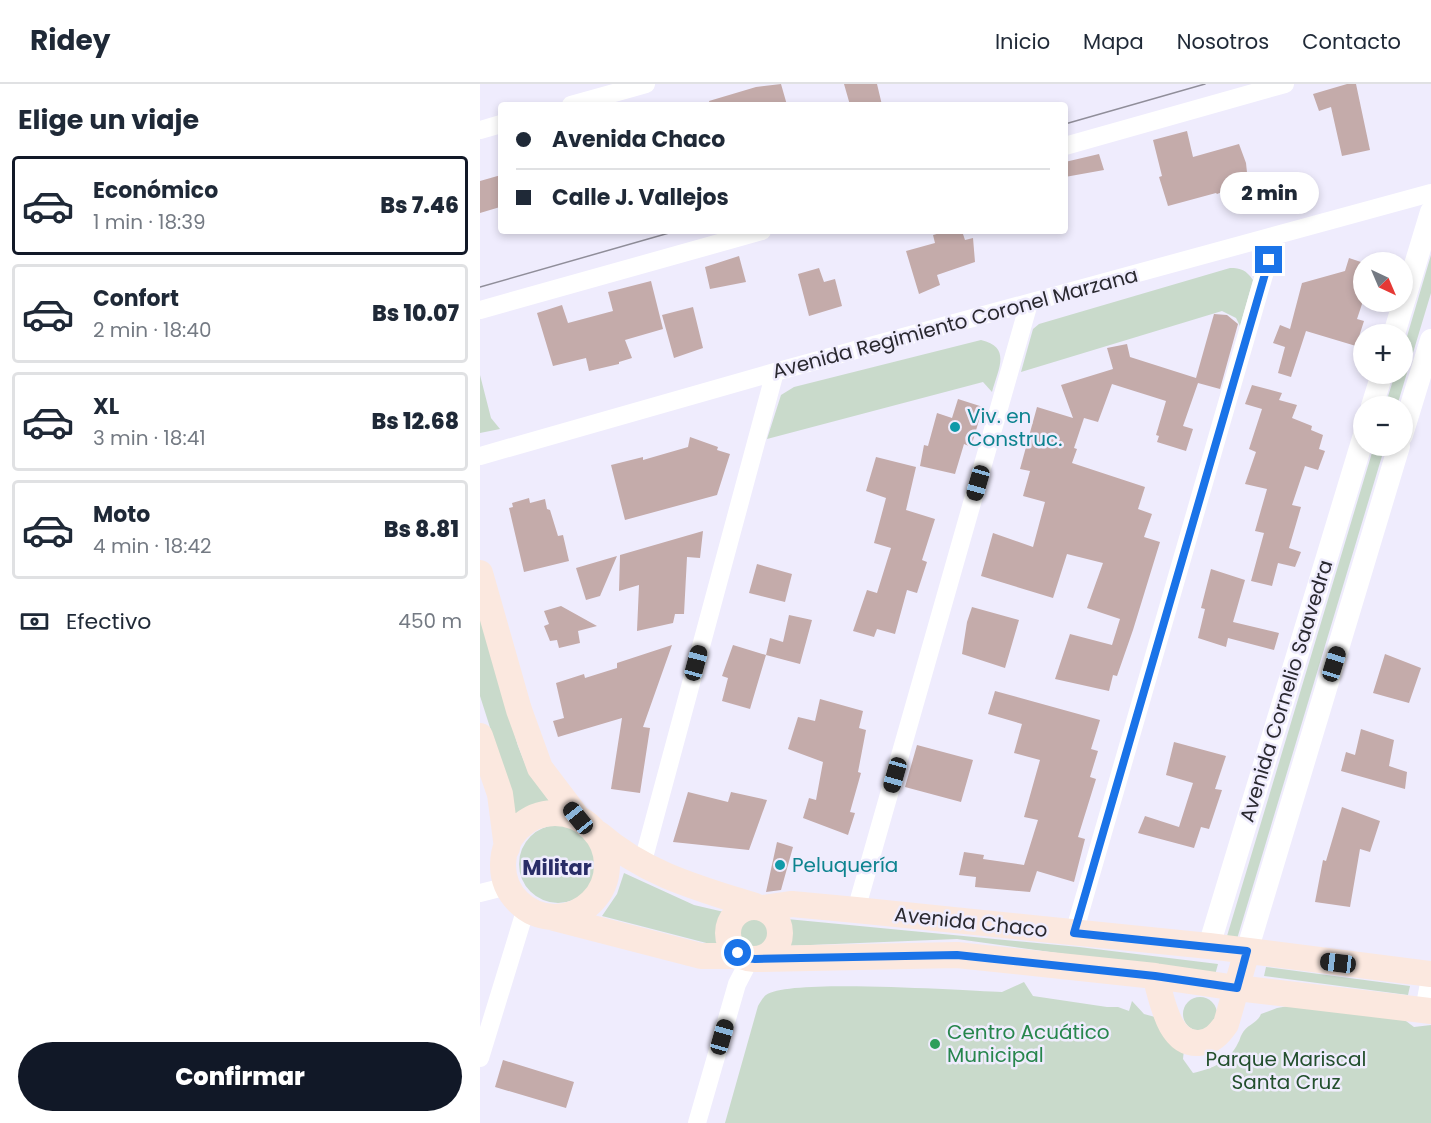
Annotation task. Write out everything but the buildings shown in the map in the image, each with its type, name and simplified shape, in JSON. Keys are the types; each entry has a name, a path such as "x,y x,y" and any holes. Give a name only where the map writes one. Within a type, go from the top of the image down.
{"main road":[{"path":"480,573 519,710 540,768 602,842 607,857 607,874 601,890 591,903 577,912 561,917 535,912 511,893 504,877 507,848 515,833 528,821 544,815 561,814 585,823"},
{"path":"480,736 500,794 507,848"},
{"name":"Avenida Chaco","path":"585,823 619,852 642,865 682,883 759,907 792,904 856,910 1209,946 1430,974"},
{"path":"759,907 774,915 780,927 780,934 776,947 766,956 750,958 734,950 729,940 729,924 740,911 759,907"},
{"name":"Avenida Chaco","path":"535,912 701,956 750,958 957,955 1155,976 1427,1010"},
{"path":"1155,976 1174,1030 1181,1038 1191,1043 1202,1043 1220,1033 1226,1024 1247,951"}],"street":[{"path":"579,102 616,88 646,84"},
{"path":"1068,145 1285,84"},
{"path":"480,130 498,125"},
{"name":"Avenida Regimiento Coronel Marzana","path":"480,456 775,372 1431,193"},
{"path":"1397,324 1431,212"},
{"path":"480,310 751,234"},
{"path":"1074,933 1275,237"},
{"path":"856,910 1029,303"},
{"path":"1413,399 1431,340"},
{"path":"642,865 775,372"},
{"name":"Avenida Cornelio Saavedra","path":"1209,946 1358,456"},
{"name":"Avenida Cornelio Saavedra","path":"1247,951 1396,456"},
{"path":"480,893 508,886"},
{"path":"480,1058 535,912"},
{"path":"697,1123 737,984 750,958"},
{"name":"Avenida Chaco","path":"1427,1010 1430,974"}],"green space":[{"path":"1431,255 1431,293 1413,353 1413,324 1411,324"},
{"path":"1230,268 1243,270 1253,280 1240,326 1236,318 1222,311 1021,372 1033,329 1039,324"},
{"path":"981,340 991,343 1000,353 999,367 992,392 983,382 767,439 781,395 794,387"},
{"path":"480,375 491,418 500,429 480,433"},
{"path":"1392,384 1404,384 1400,396 1388,396"},
{"path":"1371,456 1382,456 1237,939 1227,936"},
{"path":"480,613 518,746 528,771 550,802 537,805 515,816 508,784 480,696"},
{"path":"558,825 573,828 585,837 594,849 597,864 594,879 585,891 573,900 558,903 543,900 531,891 522,879 519,864 522,849 531,837 543,828"},
{"path":"624,873 694,905 724,912 718,946 602,916 617,894"},
{"path":"752,916 764,920 768,932 764,944 752,948 740,944 736,932 740,920"},
{"path":"787,919 1079,947 1218,964 1215,975 957,939 786,946"},
{"path":"1266,967 1410,986 1408,995 1264,976"},
{"name":"Centro Acuático Municipal","path":"1024,982 1033,996 1118,1007 1129,1011 1132,1001 1144,1014 1155,1017 1184,1049 1183,1059 1193,1073 1213,1067 1225,1060 1234,1050 1246,1028 1261,1014 1277,1008 1329,999 1386,1006 1414,1027 1431,1025 1431,1123 725,1123 758,1006 766,995 781,990 841,986 1002,992"},
{"path":"1200,997 1212,1002 1217,1014 1212,1026 1200,1031 1188,1026 1183,1014 1188,1002"}],"tram line":[{"path":"1068,123 1205,84"},
{"path":"480,287 666,234"}],"place":[{"name":"Viv. en Construc.","path":"955,427"},
{"name":"Peluquería","path":"780,865"},
{"name":"Centro Acuático Municipal","path":"935,1044"}],"district":[{"name":"Militar","path":"557,868"}],"route":[{"path":"738,953 746,958 755,959 957,955 1090,968 1237,988 1247,951 1074,933 1269,260"}],"park label":[{"name":"Parque Mariscal Santa Cruz","path":"1286,1070"}]}
